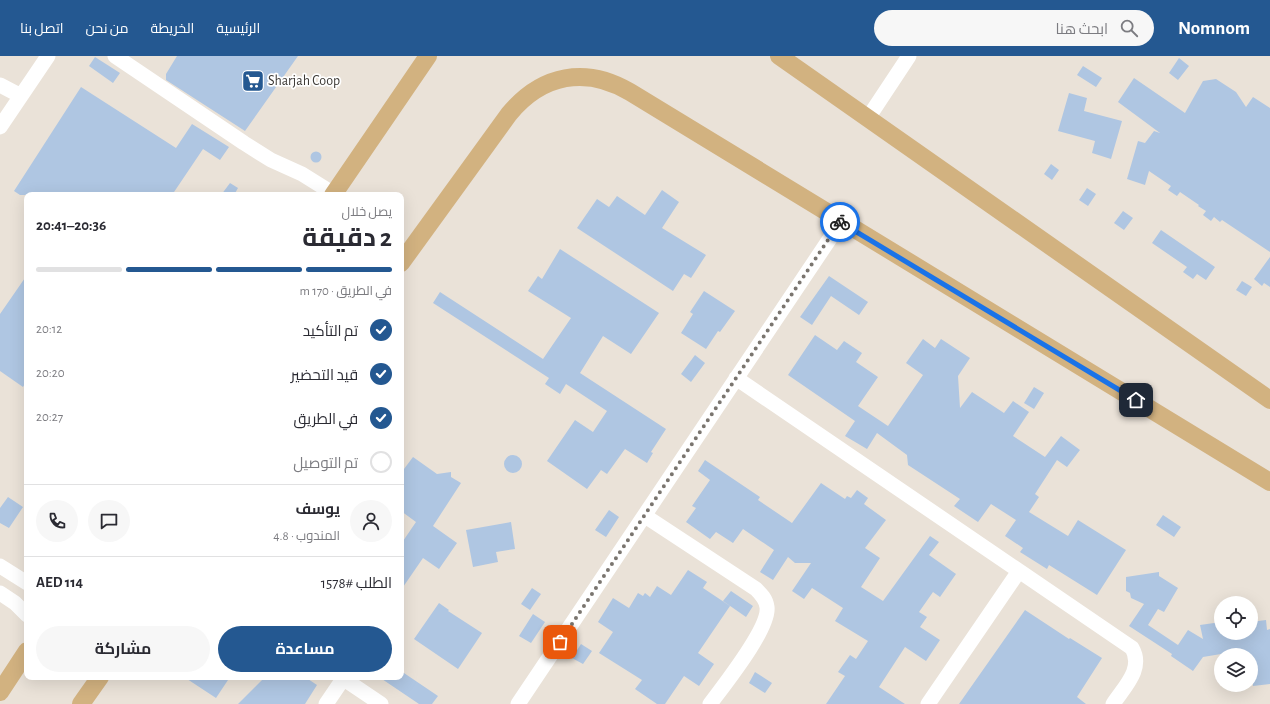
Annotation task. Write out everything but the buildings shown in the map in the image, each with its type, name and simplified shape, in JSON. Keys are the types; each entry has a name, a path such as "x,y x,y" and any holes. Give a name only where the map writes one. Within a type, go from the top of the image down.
{"main road":[{"path":"335,192 428,56"},
{"path":"779,56 1270,400"},
{"path":"404,259 517,104 526,96 547,83 571,77 596,78 619,86 840,222 1270,482"},
{"path":"0,692 24,656"},
{"path":"81,704 98,680"}],"street":[{"path":"0,127 48,56"},
{"path":"115,56 271,160 302,174 331,192"},
{"path":"868,118 910,56"},
{"path":"0,85 21,96"},
{"path":"518,704 840,222"},
{"path":"736,378 1132,648 1136,655 1137,664 1134,672 1113,704"},
{"path":"645,516 756,589 764,597 767,607 762,629 710,704"},
{"path":"0,566 24,581"},
{"path":"928,704 1019,571"},
{"path":"0,593 15,603 24,612"},
{"path":"326,704 341,680"},
{"path":"345,680 381,704"}],"way so far":[{"path":"560,642 840,222"}],"place":[{"name":"Sharjah Coop","path":"253,81"}],"route":[{"path":"840,222 1136,400"}]}
